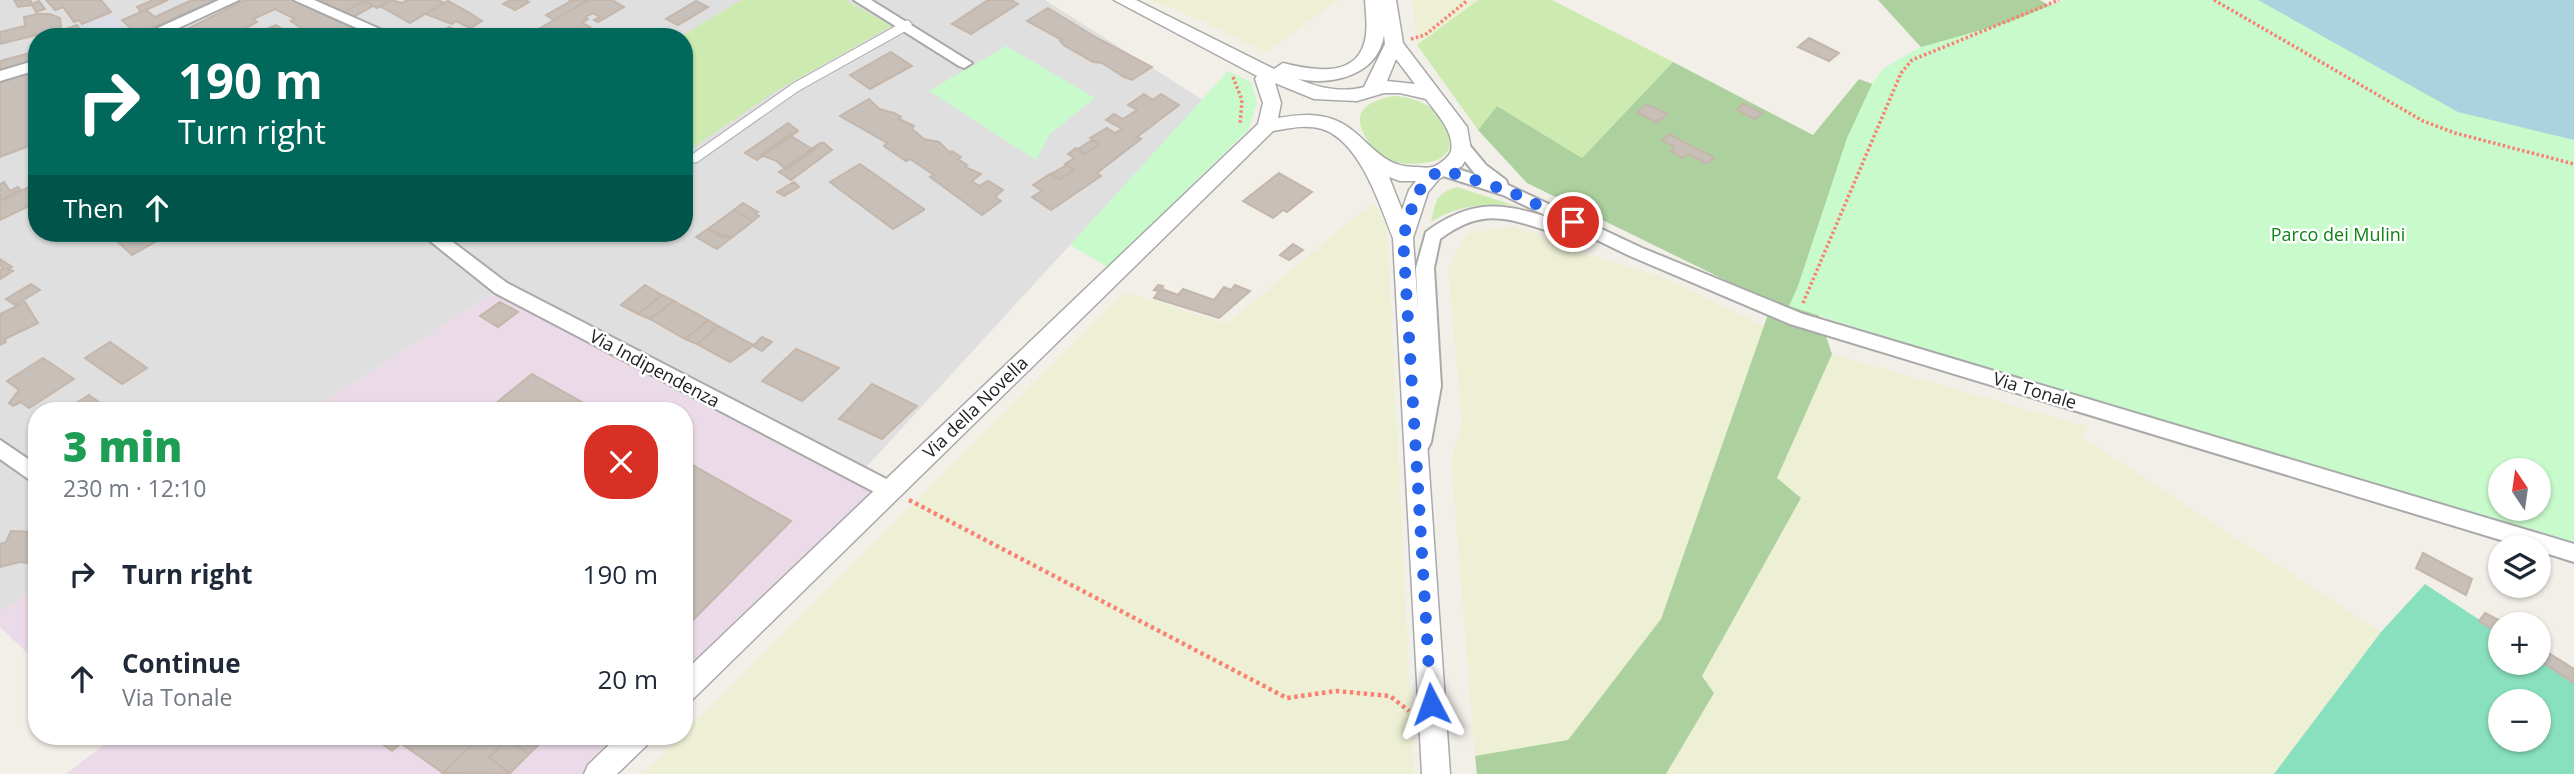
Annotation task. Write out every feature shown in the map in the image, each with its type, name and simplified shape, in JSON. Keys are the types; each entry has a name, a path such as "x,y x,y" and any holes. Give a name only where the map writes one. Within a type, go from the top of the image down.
{"street":[{"path":"166,28 232,0"},
{"path":"302,0 369,28"},
{"path":"861,0 964,63"},
{"path":"1123,0 1306,96 1328,124 1386,170 1400,174 1437,172 1509,191"},
{"path":"1158,20 1194,23 1293,73 1335,75 1357,65 1369,54 1374,41 1374,0"},
{"path":"1387,0 1394,44 1457,127 1460,145 1455,161 1437,172 1419,190 1403,237"},
{"path":"1394,44 1378,80 1352,98 1349,109 1355,145 1378,174 1403,237 1436,774"},
{"path":"1248,65 1264,79 1306,96 1400,87 1431,94"},
{"path":"0,76 28,68"},
{"path":"1264,79 1272,103 1269,120 1301,120 1328,124"},
{"name":"Via della Novella","path":"693,681 1269,120 1306,96"},
{"path":"1460,145 1480,169 1509,191"},
{"name":"Via Tonale","path":"1509,191 1636,252 1797,319 2574,553"},
{"path":"1416,468 1431,386 1425,268 1432,236 1459,216 1489,209 1532,218 1606,246 1636,252"},
{"name":"Via Indipendenza","path":"441,242 501,288 889,490"},
{"path":"0,448 28,470"},
{"path":"598,774 628,745"}],"lane":[{"path":"695,158 796,87 907,26"}],"path":[{"path":"1394,44 1425,35 1468,0"},
{"path":"1797,319 1902,73 1912,60 2059,0"},
{"path":"2214,0 2423,121 2455,133 2574,164"},
{"path":"1230,74 1238,82 1242,102 1241,122 1236,134"},
{"path":"889,490 1287,698 1336,691 1390,696 1433,730"}],"shaded area":[{"path":"0,0 1045,0 1203,100 859,475 501,288 324,402 28,402 28,594 0,612"},
{"path":"111,12 126,28 80,28 77,25"},
{"path":"495,292 877,492 693,671 693,402 324,402"},
{"path":"28,594 28,653 0,627 0,612"},
{"path":"104,745 618,745 588,774 66,774"}],"green space":[{"path":"742,0 845,0 892,26 776,91 693,147 693,29"},
{"path":"1149,0 1338,0 1267,53 1194,17"},
{"path":"1412,0 1478,0 1417,45"},
{"path":"1478,0 1552,0 1673,62 1582,158 1497,106 1478,130 1417,45"},
{"path":"1878,0 2040,0 2066,15 1929,56"},
{"name":"Parco dei Mulini","path":"2064,0 2574,0 2574,547 2551,540 2551,535 2537,535 2496,522 2552,522 2552,458 2488,458 2488,519 2200,437 1789,306 1847,138 1873,82 1883,69 1918,48 2009,22"},
{"path":"1006,46 1095,98 1050,134 1036,160 929,91"},
{"path":"1673,62 1813,135 1859,79 1891,91 1816,307 1832,354 1777,478 1801,498 1702,676 1714,693 1666,774 1477,774 1475,756 1568,740 1661,619 1772,303 1527,183 1478,130 1497,106 1582,158"},
{"path":"1228,71 1251,82 1257,103 1248,130 1108,267 1070,245"},
{"path":"1393,96 1429,106 1442,119 1447,127 1450,143 1442,157 1430,162 1404,164 1386,158 1372,147 1360,122 1363,110 1373,102"},
{"path":"1457,187 1516,206 1472,206 1431,222 1438,199 1445,192"},
{"path":"1373,202 1387,226 1414,774 643,774 672,745 693,745 693,724 1124,292 1227,324"},
{"path":"1514,226 1589,255 1661,276 1764,326 1661,619 1568,740 1475,756 1451,462 1462,424 1448,267 1468,233"},
{"path":"1832,354 2089,427 2080,436 2381,632 2274,774 1666,774 1714,693 1702,677 1801,498 1777,478"},
{"path":"2425,584 2488,625 2488,675 2551,675 2551,667 2574,682 2574,774 2274,774 2381,632"}],"water":[{"path":"2258,0 2574,0 2574,140 2458,112"}],"building":[{"path":"14,0 30,0 32,4 39,1 45,9 36,12 32,5 18,7"},
{"path":"46,0 101,0 111,12 82,24 79,20 74,22 63,7 55,10"},
{"path":"153,0 168,0 141,12 137,7"},
{"path":"192,0 216,0 151,28 131,28 122,20 146,10 155,17"},
{"path":"245,0 293,0 352,28 301,28 291,21 295,19 275,9 253,19 257,22 246,28 189,28"},
{"path":"319,0 391,0 377,8 364,1 344,12"},
{"path":"391,0 402,3 407,0 437,0 444,3 410,23 380,6"},
{"path":"510,0 529,2 515,10 503,4"},
{"path":"569,0 588,0 554,20 546,15 571,1"},
{"path":"588,0 612,0 624,7 598,22 594,20 600,17 593,13 585,17 588,19 582,23 588,28 540,28"},
{"path":"988,0 1011,0 1018,4 971,34 952,24"},
{"path":"364,1 373,6 353,17 344,12"},
{"path":"448,1 482,21 470,28 456,21 452,24 426,14"},
{"path":"696,1 708,7 678,25 666,19"},
{"path":"1048,8 1152,67 1132,80 1102,63 1093,62 1065,46 1060,41 1062,40 1027,21"},
{"path":"50,14 60,18 61,28 28,28 28,37 0,44 0,32 25,26 24,17"},
{"path":"1809,38 1839,53 1829,61 1798,47"},
{"path":"891,52 912,66 870,89 850,75"},
{"path":"28,53 28,64 0,73 0,61"},
{"path":"28,72 28,146 0,157 0,80"},
{"path":"1144,94 1153,100 1161,94 1179,105 1137,137 1141,139 1097,173 1101,176 1051,210 1032,197 1042,191 1033,185 1050,174 1059,179 1074,170 1065,164 1074,158 1068,154 1076,148 1085,154 1099,144 1090,138 1107,128 1115,133 1122,129 1106,120 1114,114 1123,119 1137,110 1128,105"},
{"path":"869,99 879,109 894,113 901,117 899,119 914,126 912,129 924,139 939,142 950,153 952,151 961,157 958,159 967,165 965,167 981,174 972,181 979,186 988,181 1003,190 995,197 1001,201 982,215 930,177 934,175 910,159 906,161 884,146 887,143 840,116"},
{"path":"1743,104 1762,113 1755,119 1737,110"},
{"path":"1646,105 1667,114 1657,123 1637,112"},
{"path":"788,123 798,131 757,160 745,153"},
{"path":"791,134 812,149 816,148 786,170 777,161 761,155"},
{"path":"1669,134 1714,157 1707,164 1689,154 1683,158 1671,151 1675,147 1662,141"},
{"path":"1092,140 1099,144 1085,154 1078,149"},
{"path":"820,143 832,150 791,180 779,172"},
{"path":"860,164 924,210 893,229 830,182"},
{"path":"1067,165 1074,170 1059,179 1051,174"},
{"path":"1279,173 1312,192 1287,212 1283,210 1273,218 1243,201"},
{"path":"4,182 10,191 18,187 21,190 0,201 0,184"},
{"path":"794,182 799,187 784,196 777,192"},
{"path":"28,187 28,206 0,220 0,201"},
{"path":"743,203 758,212 755,214 759,216 753,221 734,210"},
{"path":"734,210 753,221 731,238 708,229"},
{"path":"708,229 722,237 725,235 731,238 717,249 696,237"},
{"path":"118,242 155,242 132,255"},
{"path":"1293,244 1303,250 1289,260 1280,255"},
{"path":"0,259 12,267 8,269 13,271 0,279 0,270 3,268"},
{"path":"31,284 40,290 15,305 6,299"},
{"path":"645,285 662,295 638,314 621,305"},
{"path":"1158,285 1178,295 1183,289 1214,300 1224,287 1231,290 1235,285 1250,291 1219,318 1154,298 1159,291 1154,290"},
{"path":"662,295 674,301 650,319 638,314"},
{"path":"674,301 708,320 685,339 650,319"},
{"path":"25,302 38,323 5,339 6,342 0,345 0,314"},
{"path":"500,302 518,312 498,327 480,316"},
{"path":"708,320 718,326 697,344 685,339"},
{"path":"718,326 753,345 757,343 730,362 697,344"},
{"path":"762,337 772,342 762,351 753,346"},
{"path":"110,342 147,368 122,384 85,358"},
{"path":"796,349 839,368 802,401 762,381"},
{"path":"43,358 74,379 38,402 28,402 28,407 21,402 13,406 9,403 19,390 7,381"},
{"path":"532,374 582,402 497,402"},
{"path":"872,384 917,406 882,439 839,419"},
{"path":"89,395 99,402 78,402"},
{"path":"693,465 791,521 693,620"},
{"path":"11,531 28,532 28,563 0,567 0,544 6,542"},
{"path":"2423,553 2472,579 2466,595 2416,568"},
{"path":"2485,613 2488,615 2488,627 2479,621"},
{"path":"2551,655 2574,669 2574,683 2551,668"},
{"path":"384,745 399,745 392,751"},
{"path":"403,745 472,745 443,773"},
{"path":"472,745 502,745 489,757 510,774 443,773"},
{"path":"502,745 516,745 529,754 510,773 489,757"},
{"path":"516,745 539,745 529,754"}],"route":[{"path":"1431,704 1403,237 1419,190 1432,174 1443,170 1509,191 1573,222"}]}
